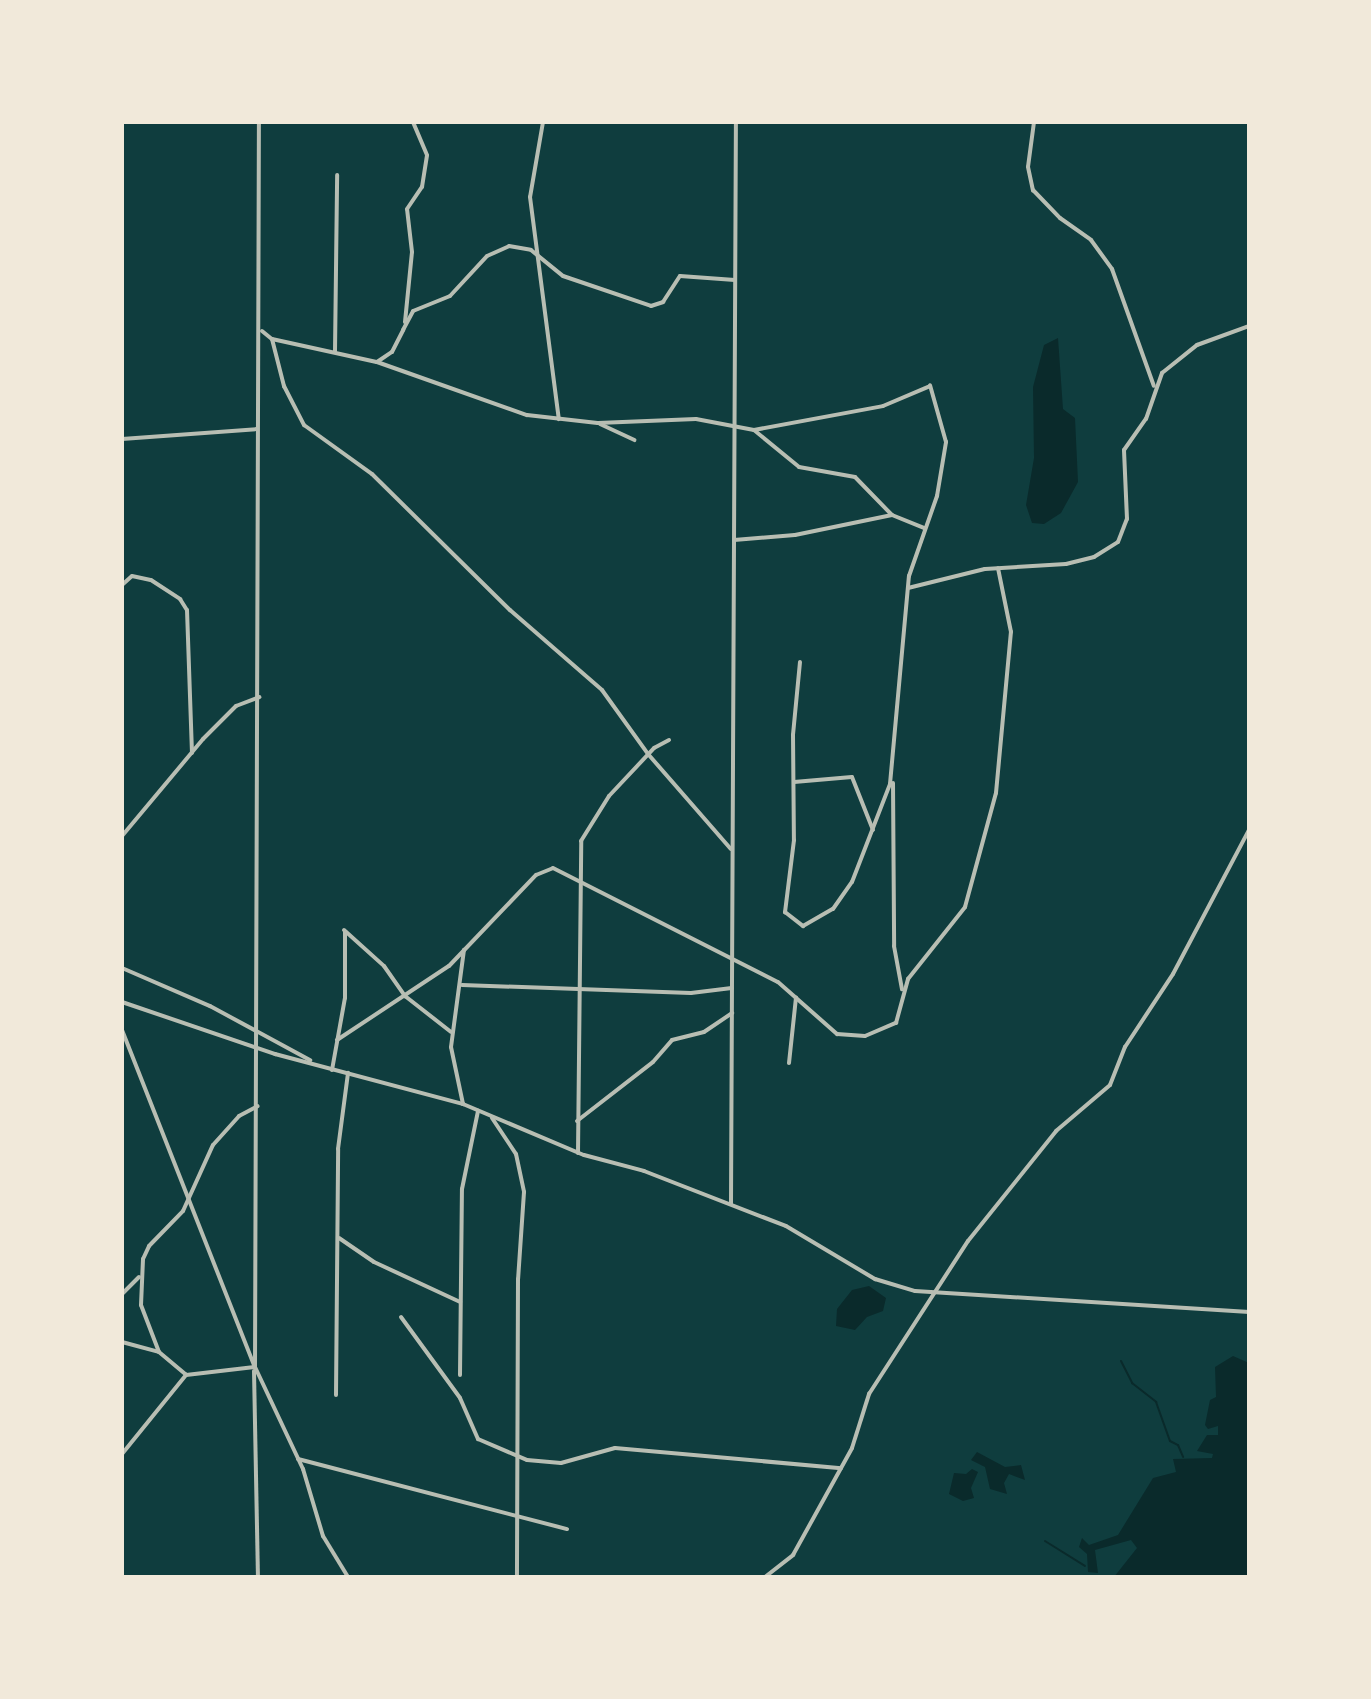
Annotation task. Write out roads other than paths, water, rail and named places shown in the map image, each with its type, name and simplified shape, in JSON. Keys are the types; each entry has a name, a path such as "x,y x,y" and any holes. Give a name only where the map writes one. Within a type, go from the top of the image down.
{"street":[{"path":"258,1577 255,1369 259,1049 259,122"},
{"path":"403,330 412,252 407,209 422,187 427,155 413,122"},
{"path":"543,122 530,174 536,255 559,419"},
{"path":"731,1204 736,122"},
{"path":"1034,122 1028,167 1033,190 1060,218 1091,240 1112,269 1154,386"},
{"path":"335,351 337,175"},
{"path":"377,362 392,352 413,311 450,296 499,248 524,246 563,276 651,306 663,302 680,276 735,280"},
{"path":"908,588 998,568 1066,564 1094,557 1118,542 1127,519 1124,450 1146,419 1154,386 1186,352 1249,326"},
{"path":"261,331 272,339 377,362 501,408 598,423 696,419 734,424 754,430 799,467 855,477 892,515 925,528"},
{"path":"272,339 284,386 304,425 372,474 510,610 568,657 602,690 648,754 732,850"},
{"path":"754,430 883,406 930,385 946,442 908,588 892,772 894,946 903,991"},
{"path":"598,423 634,440"},
{"path":"122,439 257,429"},
{"path":"734,540 795,535 892,515"},
{"path":"337,1040 405,996 464,950 536,875 553,868 580,879 796,997 829,1030 865,1036 896,1023 903,991 928,947 957,923 965,907 996,793 1011,632 998,568"},
{"path":"122,585 132,576 151,580 187,610 192,634 187,700 192,753"},
{"path":"800,662 794,850 785,912 796,925 812,925 833,909 874,833 892,772"},
{"path":"122,836 236,706 259,697"},
{"path":"578,1153 580,879 585,828 648,754 669,740"},
{"path":"794,782 852,777 874,833"},
{"path":"765,1577 793,1555 841,1468 869,1394 1016,1176 1065,1122 1110,1085 1125,1047 1185,953 1249,830"},
{"path":"332,1071 346,986 344,930 384,966 405,996 453,1033"},
{"path":"463,1104 452,1061 464,950"},
{"path":"122,968 259,1032 332,1071 463,1104 578,1153 731,1204 819,1242 875,1279 934,1295 1249,1312"},
{"path":"462,985 691,993 732,988"},
{"path":"789,1063 796,997"},
{"path":"122,1002 259,1049 312,1062"},
{"path":"577,1121 653,1062 672,1040 704,1032 732,1013"},
{"path":"122,1030 189,1192 255,1369 297,1459 323,1536 348,1577"},
{"path":"336,1395 338,1127 348,1073"},
{"path":"159,1352 141,1305 139,1277 149,1246 183,1211 189,1192 213,1145 239,1116 258,1106"},
{"path":"460,1375 462,1189 478,1111"},
{"path":"491,1116 516,1154 524,1192 517,1577"},
{"path":"339,1238 374,1262 461,1303"},
{"path":"122,1294 139,1277"},
{"path":"401,1317 452,1385 478,1439 518,1457 561,1463 615,1448 841,1468"},
{"path":"122,1342 159,1352 186,1375 255,1369"},
{"path":"122,1454 186,1375"},
{"path":"297,1459 518,1513 567,1529"},
{"path":"122,1521 122,1544"}],"water":[{"path":"1058,338 1063,409 1075,418 1078,482 1061,513 1044,524 1032,523 1026,505 1034,458 1033,387 1044,345"},
{"path":"869,1286 886,1298 883,1311 867,1317 855,1330 836,1326 837,1309 852,1290"},
{"path":"1233,1356 1249,1363 1249,1577 1114,1577 1137,1548 1131,1540 1095,1550 1098,1573 1088,1572 1087,1554 1079,1547 1082,1538 1089,1545 1118,1535 1153,1478 1176,1472 1173,1459 1212,1458 1213,1454 1197,1451 1207,1435 1218,1435 1218,1426 1208,1429 1205,1425 1210,1400 1216,1397 1215,1367"},
{"path":"977,1452 1005,1467 1021,1465 1025,1480 1009,1474 1004,1483 1007,1494 990,1489 985,1467 971,1460"},
{"path":"972,1469 978,1472 971,1488 974,1498 963,1501 949,1494 954,1473 966,1474"}],"waterway":[{"path":"1121,1361 1132,1383 1156,1402 1170,1441 1178,1445 1183,1457"},
{"path":"1045,1541 1085,1566"}]}
